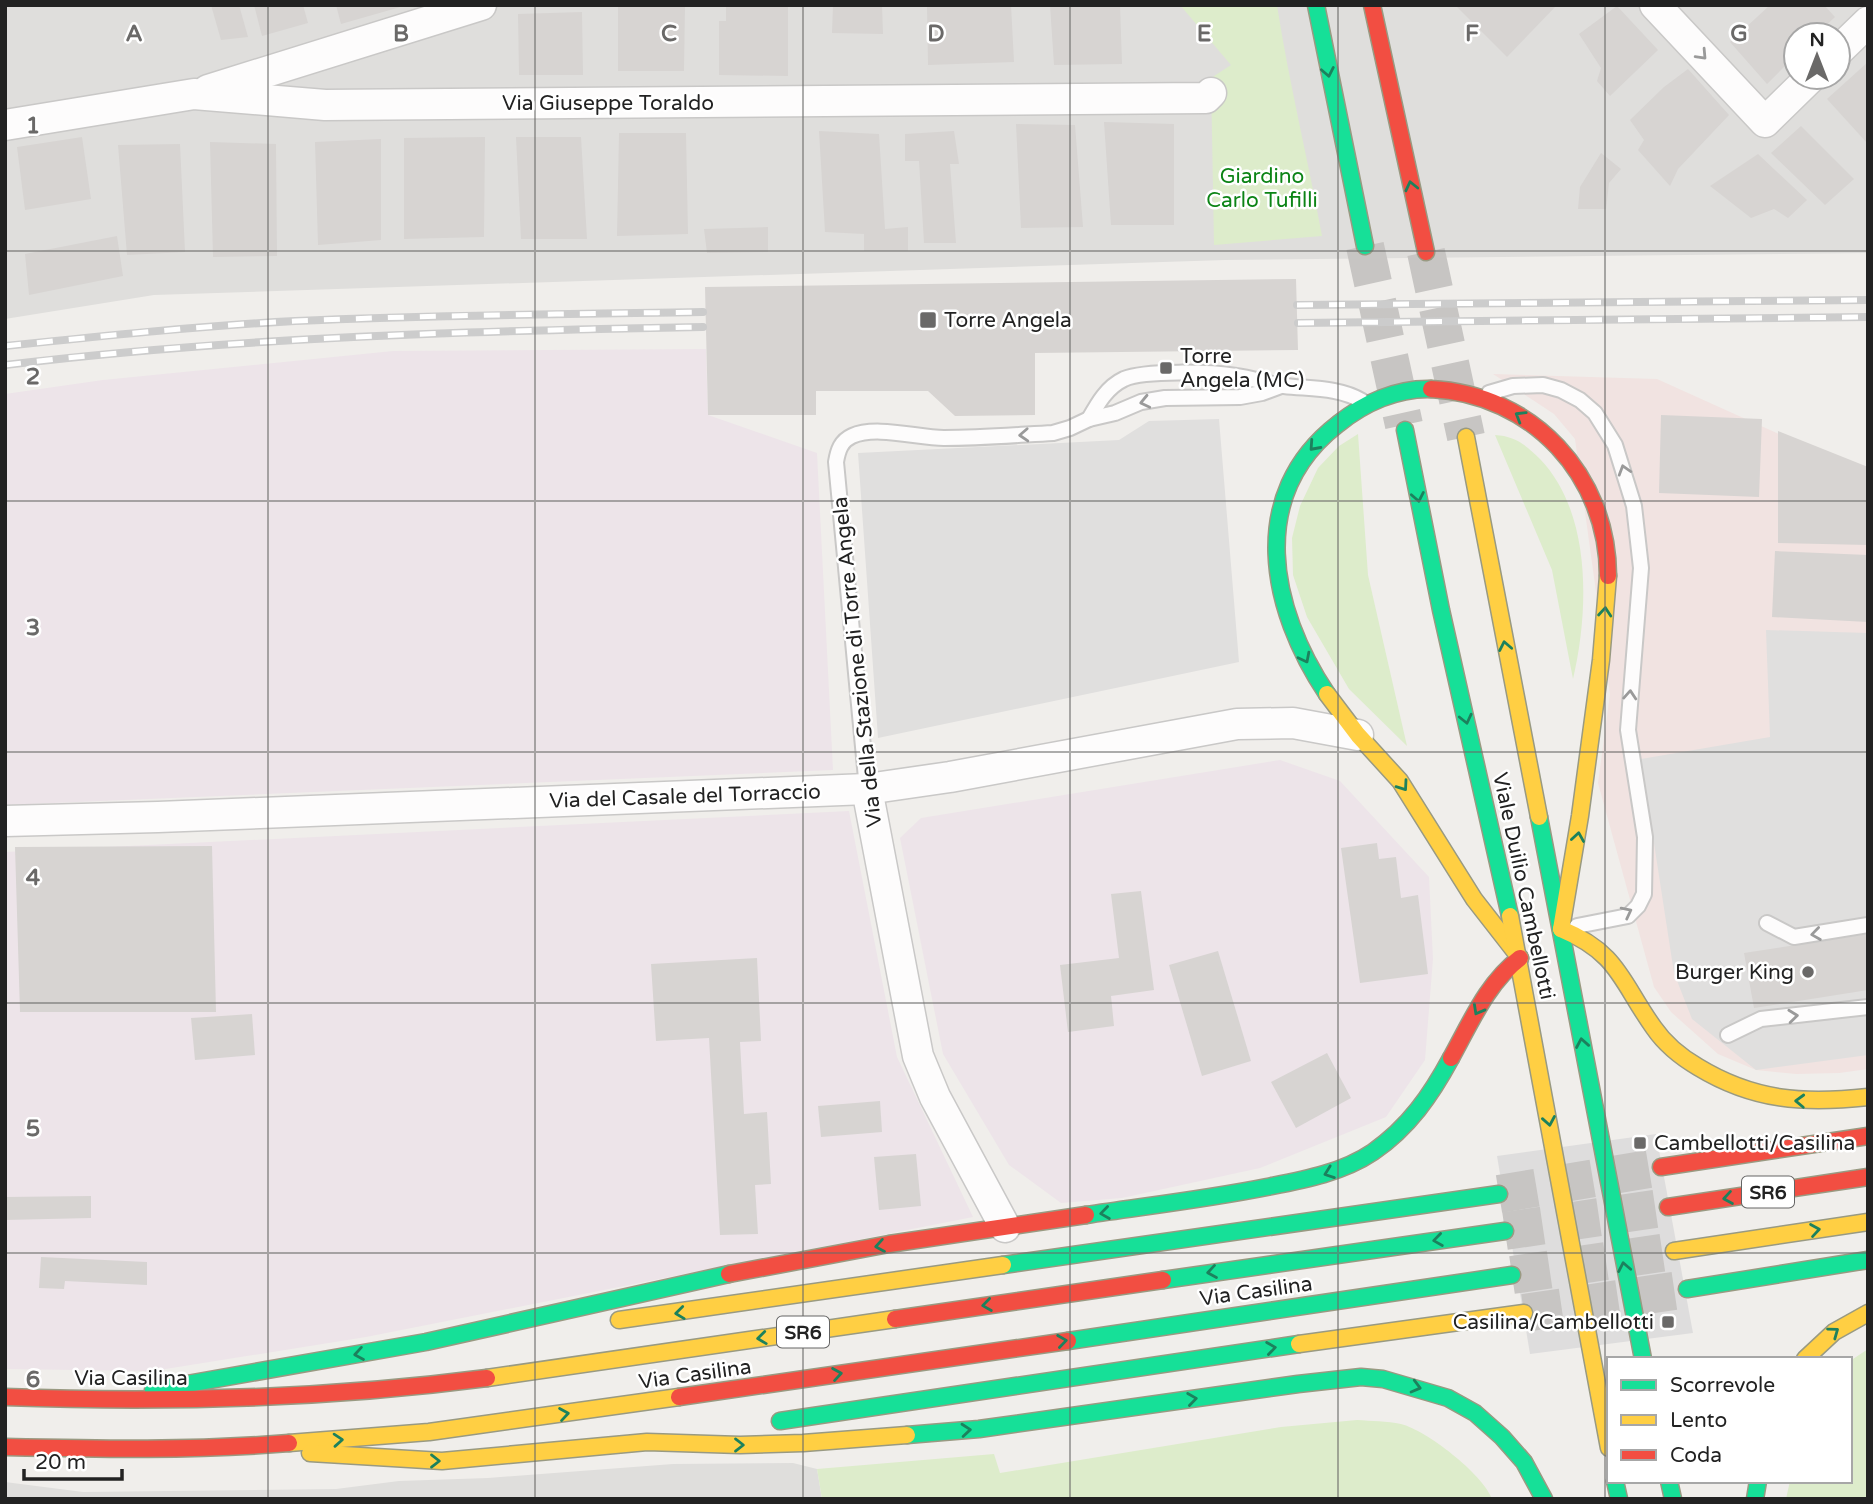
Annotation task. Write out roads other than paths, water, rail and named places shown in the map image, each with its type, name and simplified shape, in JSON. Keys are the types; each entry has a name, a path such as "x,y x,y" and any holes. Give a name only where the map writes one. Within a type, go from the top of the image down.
{"main road":[{"path":"1316,5 1365,246"},
{"path":"1373,5 1426,252"},
{"path":"99,1400 426,1342 724,1275 889,1244 1278,1186 1316,1177 1358,1161 1386,1143 1413,1118 1437,1084 1488,992 1503,971 1520,958 1486,915 1399,779 1358,734 1326,693 1302,653 1282,600 1274,560 1278,520 1289,483 1314,446 1334,427 1368,404 1418,389 1450,390 1478,397 1521,415 1539,427 1559,445 1577,469 1599,514 1604,538 1607,582 1603,644 1577,840 1562,929 1584,938 1606,956 1663,1039 1683,1057 1716,1078 1748,1093 1768,1098 1820,1101 1868,1097"},
{"name":"Viale Duilio Cambellotti","path":"1405,429 1441,610 1520,958 1607,1438"},
{"name":"Viale Duilio Cambellotti","path":"1466,437 1643,1357"},
{"path":"1661,1167 1868,1136"},
{"name":"SR6","path":"1668,1207 1868,1177"},
{"path":"599,1322 706,1309 1499,1194"},
{"name":"SR6","path":"1674,1251 1868,1222"},
{"name":"Via Casilina","path":"5,1397 99,1400 259,1399 343,1394 597,1363 1505,1230"},
{"path":"1688,1289 1868,1260"},
{"name":"Via Casilina","path":"5,1447 123,1450 245,1447 429,1432 1512,1275"},
{"path":"771,1423 1166,1363 1524,1313"},
{"path":"1807,1357 1836,1329 1868,1313"},
{"path":"426,1342 572,1325"},
{"path":"647,1442 769,1445 967,1430 1361,1377 1383,1379 1428,1390 1475,1413 1502,1437 1518,1456 1544,1499"},
{"path":"245,1447 342,1456 442,1461 647,1442 729,1429"}],"street":[{"path":"194,94 481,5"},
{"path":"1656,5 1765,122 1797,91"},
{"path":"1852,37 1868,22"},
{"name":"Via Giuseppe Toraldo","path":"5,125 194,94 339,105 1206,98 1211,93"},
{"name":"Via del Casale del Torraccio","path":"5,821 867,789 950,777 1237,724 1273,721 1358,734"},
{"name":"Via della Stazione di Torre Angela","path":"867,789 918,1056 934,1097 1005,1227"}],"lane":[{"path":"1089,419 1102,397 1112,387 1134,376 1166,374 1232,375 1281,386 1344,393 1368,404"},
{"path":"1478,397 1513,386 1543,385 1561,390 1580,400 1595,413 1615,445 1635,516 1641,568 1628,730 1645,836 1644,894 1638,906 1628,916 1562,929"},
{"path":"1089,419 1115,413 1149,400 1253,396 1281,386"},
{"name":"Via della Stazione di Torre Angela","path":"867,789 836,462 842,443 859,433 877,432 942,438 1053,433 1089,419"},
{"path":"1767,923 1794,937 1868,925"},
{"path":"1728,1035 1761,1019 1868,1007"}],"tunnel":[{"path":"1365,246 1404,425"},
{"path":"1426,252 1466,437"},
{"path":"1499,1194 1661,1167"},
{"path":"1505,1231 1668,1207"},
{"path":"1512,1275 1674,1251"},
{"path":"1524,1313 1687,1289"}],"railway":[{"path":"1297,305 1868,300"},
{"path":"5,346 187,328 295,321 703,312"},
{"path":"1298,323 1868,317"},
{"path":"5,365 179,348 354,337 703,327"}],"place":[{"name":"Torre Angela","path":"928,320"},
{"name":"Torre Angela (MC)","path":"1166,368"},
{"name":"Burger King","path":"1808,972"},
{"name":"Cambellotti/Casilina","path":"1640,1143"},
{"name":"Casilina/Cambellotti","path":"1668,1322"}],"park label":[{"name":"Giardino Carlo Tufilli","path":"1262,188"}]}
